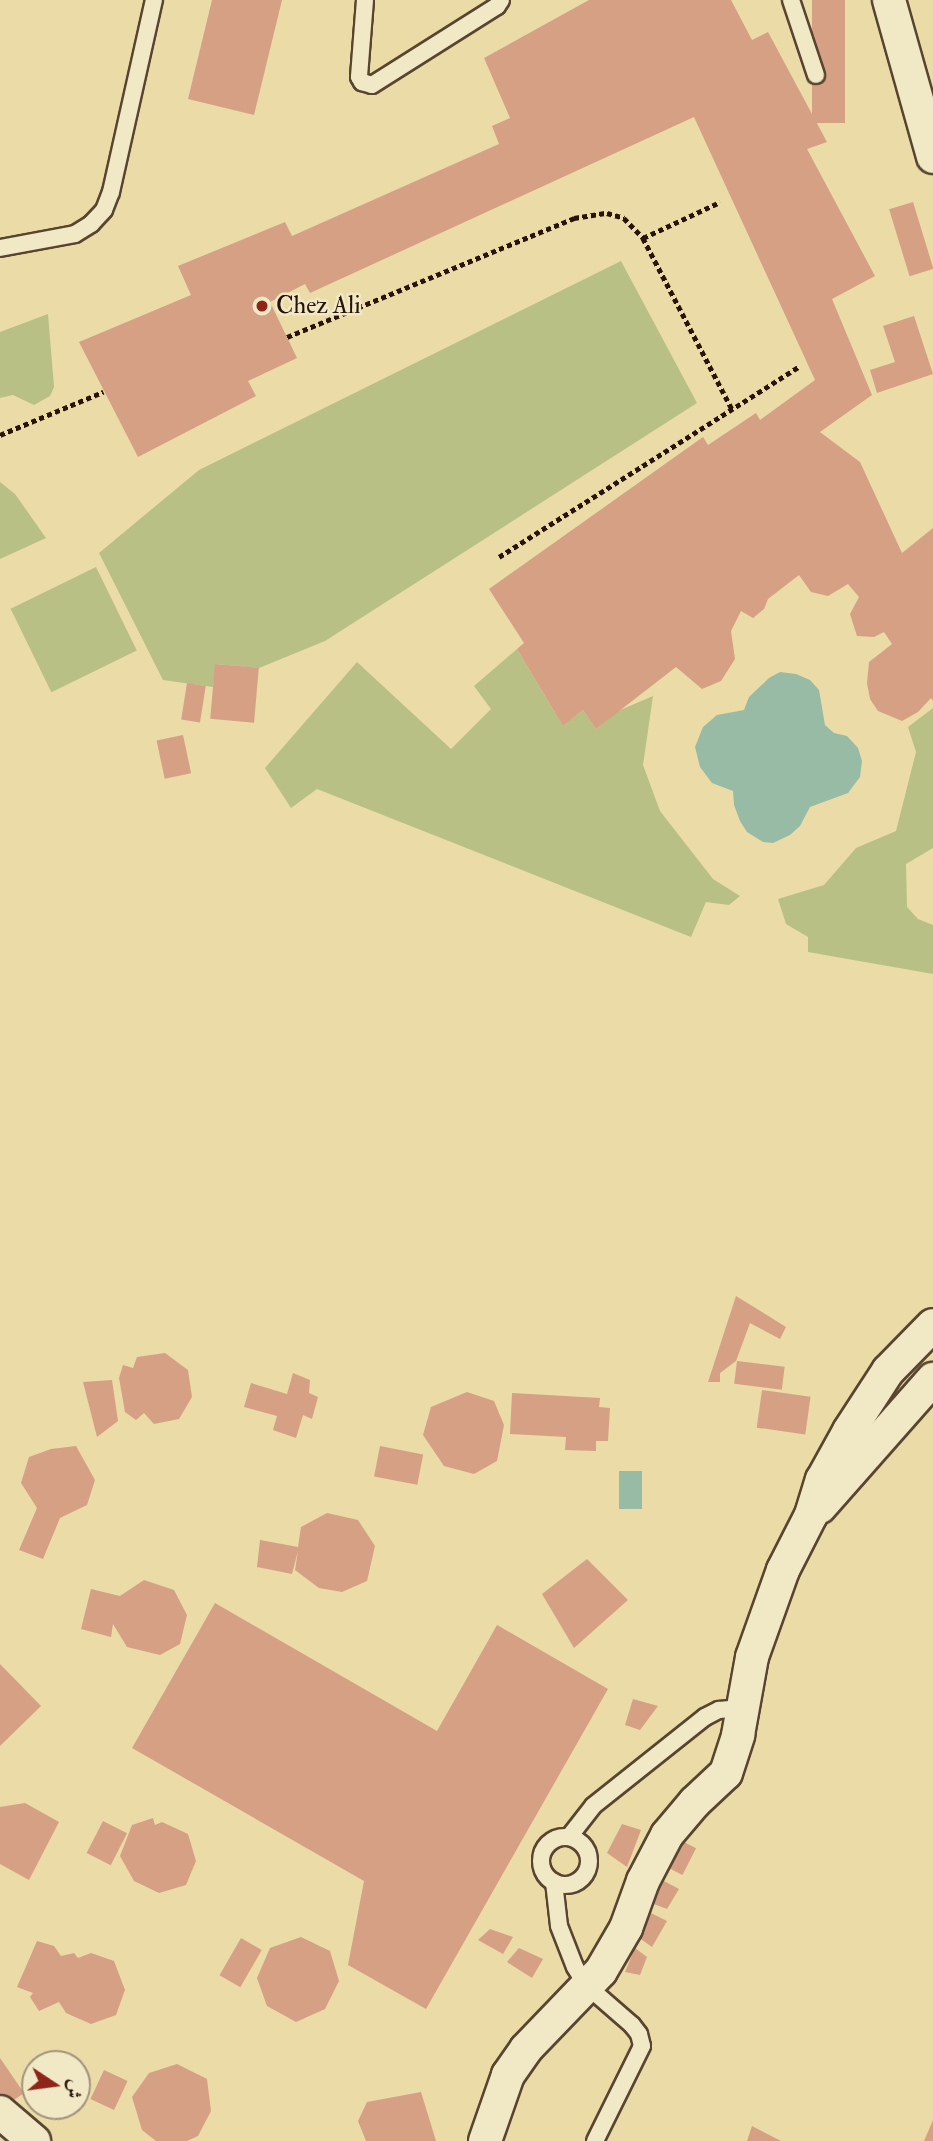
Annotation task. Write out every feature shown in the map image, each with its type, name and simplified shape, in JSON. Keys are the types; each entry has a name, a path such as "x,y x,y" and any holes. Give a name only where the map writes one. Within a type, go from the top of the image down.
{"street":[{"path":"889,0 933,157"},
{"path":"485,2141 508,2076 526,2049 614,1953 643,1881 667,1835 695,1802 726,1773 738,1735 752,1657 765,1617 783,1570 811,1515 826,1471 868,1399 888,1371 933,1325"},
{"path":"811,1515 850,1475 892,1422 933,1379"},
{"path":"868,1399 892,1422"},
{"path":"0,2112 34,2141"}],"lane":[{"path":"0,248 75,234 91,225 104,210 154,0"},
{"path":"365,0 359,77 362,82 372,85 497,6 501,0"},
{"path":"791,0 816,75"},
{"path":"595,2141 642,2046 639,2034 632,2025 586,1985 566,1947 557,1915 554,1882 542,1868 544,1849 550,1842 569,1837 593,1806 705,1717 719,1710 741,1708"},
{"path":"554,1882 575,1883 588,1868 585,1848 569,1837"}],"path":[{"path":"643,238 720,202"},
{"path":"286,337 574,218 591,213 624,218 643,238 733,411"},
{"path":"499,557 800,366"},
{"path":"0,435 103,392"}],"green space":[{"path":"621,261 697,403 325,641 259,668 216,664 213,687 163,680 99,553 199,470"},
{"path":"48,314 54,387 50,396 34,405 13,395 0,398 0,332"},
{"path":"0,482 15,494 46,538 0,559"},
{"path":"96,567 137,651 51,692 11,609"},
{"path":"517,649 563,726 583,710 596,729 618,711 653,696 643,765 660,811 713,879 740,896 729,905 706,902 691,937 317,789 291,808 265,768 357,662 451,749 491,709 474,686"},
{"path":"933,708 933,848 906,864 907,907 918,919 933,925 933,974 808,952 808,937 786,924 778,899 824,885 856,848 896,831 916,752 908,727"}],"shaded area":[{"path":"780,672 796,674 810,680 819,690 825,725 834,733 847,736 858,748 862,761 860,777 848,793 810,807 800,826 790,835 773,843 763,842 747,832 734,805 733,791 712,783 700,767 695,747 703,727 717,715 744,710 749,697 769,678"},
{"path":"619,1471 642,1471 642,1509 619,1509"}],"building":[{"path":"212,0 282,0 254,115 188,99"},
{"path":"589,0 731,0 752,40 768,32 827,142 807,149 875,276 832,299 872,395 820,432 860,462 902,553 933,528 933,701 931,698 918,712 902,721 878,711 870,699 867,683 869,662 892,644 884,632 874,637 857,636 850,614 859,597 848,584 828,596 811,592 799,575 768,599 764,609 753,618 741,611 731,631 735,659 721,681 702,689 676,667 596,729 583,710 563,726 517,649 524,643 489,589 703,437 708,445 756,413 760,420 815,380 694,117 310,293 305,284 270,302 297,358 248,381 256,396 138,457 79,342 191,295 178,266 285,222 292,236 499,144 492,126 510,118 484,58"},
{"path":"812,0 845,0 845,123 812,123"},
{"path":"913,202 933,269 910,276 889,209"},
{"path":"914,316 933,374 877,393 870,370 895,362 883,326"},
{"path":"215,664 259,668 254,723 210,719"},
{"path":"187,683 206,686 200,723 181,720"},
{"path":"183,735 191,773 165,779 157,741"},
{"path":"736,1296 786,1327 780,1339 750,1323 736,1361 720,1373 720,1382 708,1382"},
{"path":"165,1353 188,1370 192,1397 179,1419 154,1424 144,1413 136,1420 125,1412 119,1378 123,1365 133,1368 137,1357"},
{"path":"737,1361 785,1367 782,1390 734,1384"},
{"path":"293,1373 310,1380 309,1393 318,1397 312,1419 303,1415 296,1438 273,1430 277,1416 244,1407 251,1383 287,1394"},
{"path":"112,1380 118,1421 97,1437 83,1382"},
{"path":"762,1390 811,1397 805,1434 757,1428"},
{"path":"467,1392 494,1401 504,1425 497,1461 474,1474 444,1466 423,1435 431,1407"},
{"path":"512,1393 600,1398 599,1407 610,1408 608,1441 596,1441 596,1451 565,1450 566,1437 510,1434"},
{"path":"76,1446 95,1480 87,1505 60,1518 43,1559 19,1550 37,1508 21,1483 29,1457 51,1449"},
{"path":"380,1446 423,1454 417,1485 374,1476"},
{"path":"327,1513 358,1520 375,1546 367,1581 342,1592 319,1588 295,1570 298,1551 292,1574 257,1567 260,1540 298,1547 301,1527"},
{"path":"587,1559 628,1600 574,1648 542,1594"},
{"path":"144,1580 174,1590 187,1615 180,1644 160,1655 127,1647 113,1624 111,1637 81,1629 91,1589 120,1596"},
{"path":"215,1603 437,1731 497,1625 608,1689 426,2009 348,1965 364,1881 132,1748"},
{"path":"0,1664 41,1706 0,1746"},
{"path":"633,1699 658,1706 640,1730 625,1725"},
{"path":"25,1803 59,1822 29,1880 0,1864 0,1807"},
{"path":"153,1818 155,1825 162,1822 188,1834 196,1861 186,1885 159,1893 134,1881 120,1856 132,1825"},
{"path":"103,1821 127,1833 111,1865 87,1853"},
{"path":"622,1824 641,1830 627,1867 607,1853"},
{"path":"680,1840 696,1848 682,1875 666,1867"},
{"path":"664,1881 679,1889 667,1909 651,1903"},
{"path":"647,1911 667,1921 652,1947 638,1937"},
{"path":"490,1929 513,1937 503,1954 478,1940"},
{"path":"301,1937 330,1951 339,1981 325,2009 296,2022 267,2006 257,1978 270,1948"},
{"path":"241,1938 262,1950 240,1987 220,1975"},
{"path":"37,1941 54,1946 61,1956 74,1953 78,1958 91,1953 114,1961 125,1990 116,2015 91,2024 66,2013 59,2002 39,2011 30,1997 33,1993 17,1987"},
{"path":"519,1948 543,1959 532,1978 507,1962"},
{"path":"635,1948 647,1957 640,1975 625,1972"},
{"path":"0,2058 21,2089 21,2095 8,2104 0,2093"},
{"path":"177,2064 207,2079 211,2111 198,2136 187,2141 156,2141 142,2130 132,2097 149,2073"},
{"path":"104,2070 128,2081 114,2110 91,2099"},
{"path":"421,2092 436,2141 366,2141 358,2121 367,2102"},
{"path":"933,2120 933,2141 924,2141"},
{"path":"752,2126 781,2141 747,2141"}],"place":[{"name":"Chez Ali","path":"262,306"}]}
